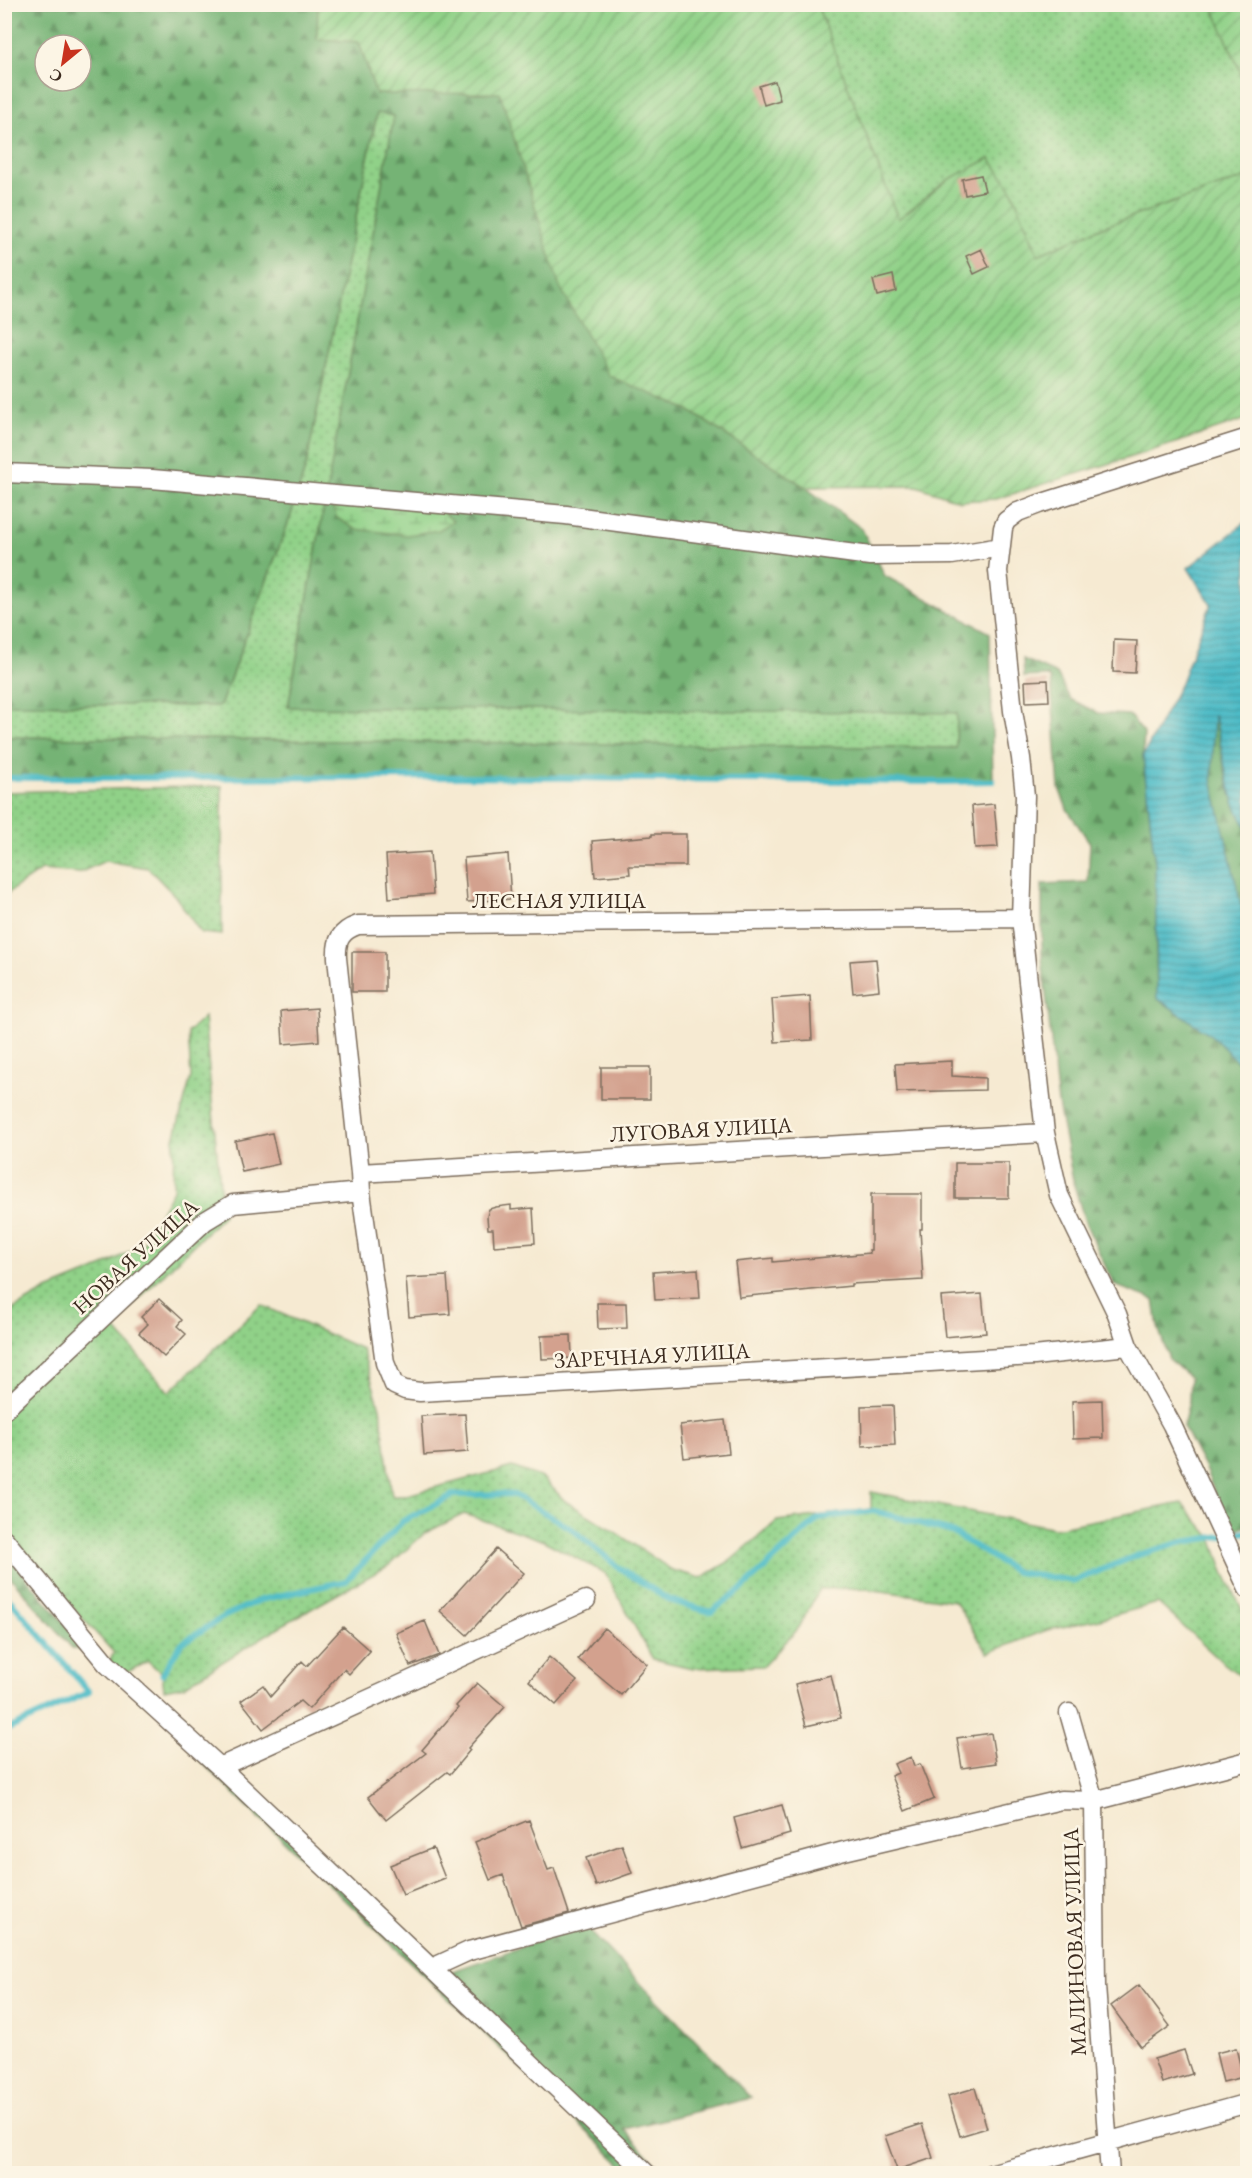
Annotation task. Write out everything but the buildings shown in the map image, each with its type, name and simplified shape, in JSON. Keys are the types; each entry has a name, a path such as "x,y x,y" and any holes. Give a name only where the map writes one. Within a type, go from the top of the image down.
{"street":[{"path":"1248,438 1018,512 1011,516 1003,528 998,571 1003,628 1025,796 1021,918 1046,1133 1059,1195 1117,1314 1128,1346 1172,1425 1248,1589"},
{"path":"4,473 152,478 566,515 870,555 952,555 1001,547"},
{"name":"ЛЕСНАЯ УЛИЦА","path":"360,1173 336,944 343,932 350,928 358,925 1021,918"},
{"name":"ЛУГОВАЯ УЛИЦА","path":"360,1173 1046,1133"},
{"name":"ЗАРЕЧНАЯ УЛИЦА","path":"360,1173 385,1363 394,1385 405,1390 432,1392 1034,1356 1128,1346"},
{"name":"НОВАЯ УЛИЦА","path":"4,1410 205,1221 233,1204 361,1192"},
{"path":"4,1539 107,1664 220,1767 647,2174"},
{"path":"220,1767 586,1600"},
{"name":"МАЛИНОВАЯ УЛИЦА","path":"1069,1713 1094,1801 1096,1986 1110,2174"},
{"path":"432,1968 469,1951 844,1851 1061,1800 1094,1801 1248,1761"},
{"path":"990,2174 1248,2103"}],"green space":[{"path":"5,5 318,5 317,39 359,42 376,94 500,92 609,375 687,409 805,487 862,529 885,576 990,633 993,781 462,777 5,778 5,737 956,748 957,713 288,707 394,116 377,113 306,466 291,515 220,706 5,704"},
{"path":"318,5 817,5 898,219 948,180 990,158 1012,190 1038,255 1105,226 1247,177 1247,419 996,499 960,501 917,486 805,487 687,409 609,376 559,285 500,93 376,94 359,42 317,39"},
{"path":"817,5 1212,5 1247,87 1247,177 1105,226 1038,255 1012,190 948,180 898,220"},
{"path":"1212,5 1247,5 1247,87"},
{"path":"377,113 395,115 288,707 957,712 956,748 5,737 5,704 220,706 291,515 306,466"},
{"path":"350,500 438,508 453,521 439,530 407,535 355,529 337,518 332,506"},
{"path":"1023,659 1057,674 1070,699 1098,713 1129,715 1144,733 1143,756 1155,863 1157,998 1212,1036 1247,1071 1248,1526 1230,1531 1206,1471 1183,1427 1189,1401 1190,1378 1169,1359 1158,1327 1154,1300 1114,1285 1085,1222 1074,1185 1058,1104 1042,958 1042,884 1088,882 1090,843 1067,809 1059,788 1051,680 1048,676 1024,677"},
{"path":"1214,711 1229,787 1247,828 1247,979 1224,835 1212,779"},
{"path":"222,786 222,935 201,933 175,896 148,868 105,861 79,873 41,870 5,895 5,792"},
{"path":"204,1017 223,1216 112,1325 169,1392 261,1305 362,1349 380,1408 392,1496 403,1496 512,1467 543,1478 565,1501 672,1570 701,1578 730,1561 777,1521 871,1509 871,1492 1055,1528 1182,1503 1212,1538 1224,1572 1247,1620 1247,1681 1221,1661 1158,1603 1096,1620 1047,1630 988,1653 955,1601 859,1588 820,1589 796,1631 763,1666 692,1668 653,1659 605,1573 542,1540 464,1514 425,1533 388,1566 279,1627 184,1686 164,1690 162,1674 148,1661 120,1676 107,1664 114,1653 5,1532 4,1311 10,1311 47,1290 96,1270 143,1244 173,1190 174,1139 191,1077 188,1032"},
{"path":"4,1551 81,1643 79,1650 72,1648 5,1571"},
{"path":"190,1751 447,1973 584,1925 751,2098 624,2129 663,2173 630,2173"}],"water":[{"path":"1247,521 1247,828 1234,802 1214,714 1212,779 1243,913 1245,974 1248,979 1247,1071 1212,1036 1157,998 1155,863 1143,756 1180,685 1211,604 1188,568"}],"waterway":[{"path":"4,778 462,777 993,781"},
{"path":"162,1674 182,1643 225,1616 260,1600 346,1581 403,1521 453,1495 513,1494 572,1529 618,1567 669,1600 711,1612 743,1588 819,1518 874,1511 952,1532 1016,1572 1074,1581 1138,1555 1183,1542 1248,1532"},
{"path":"4,1593 89,1692 4,1731"}]}
